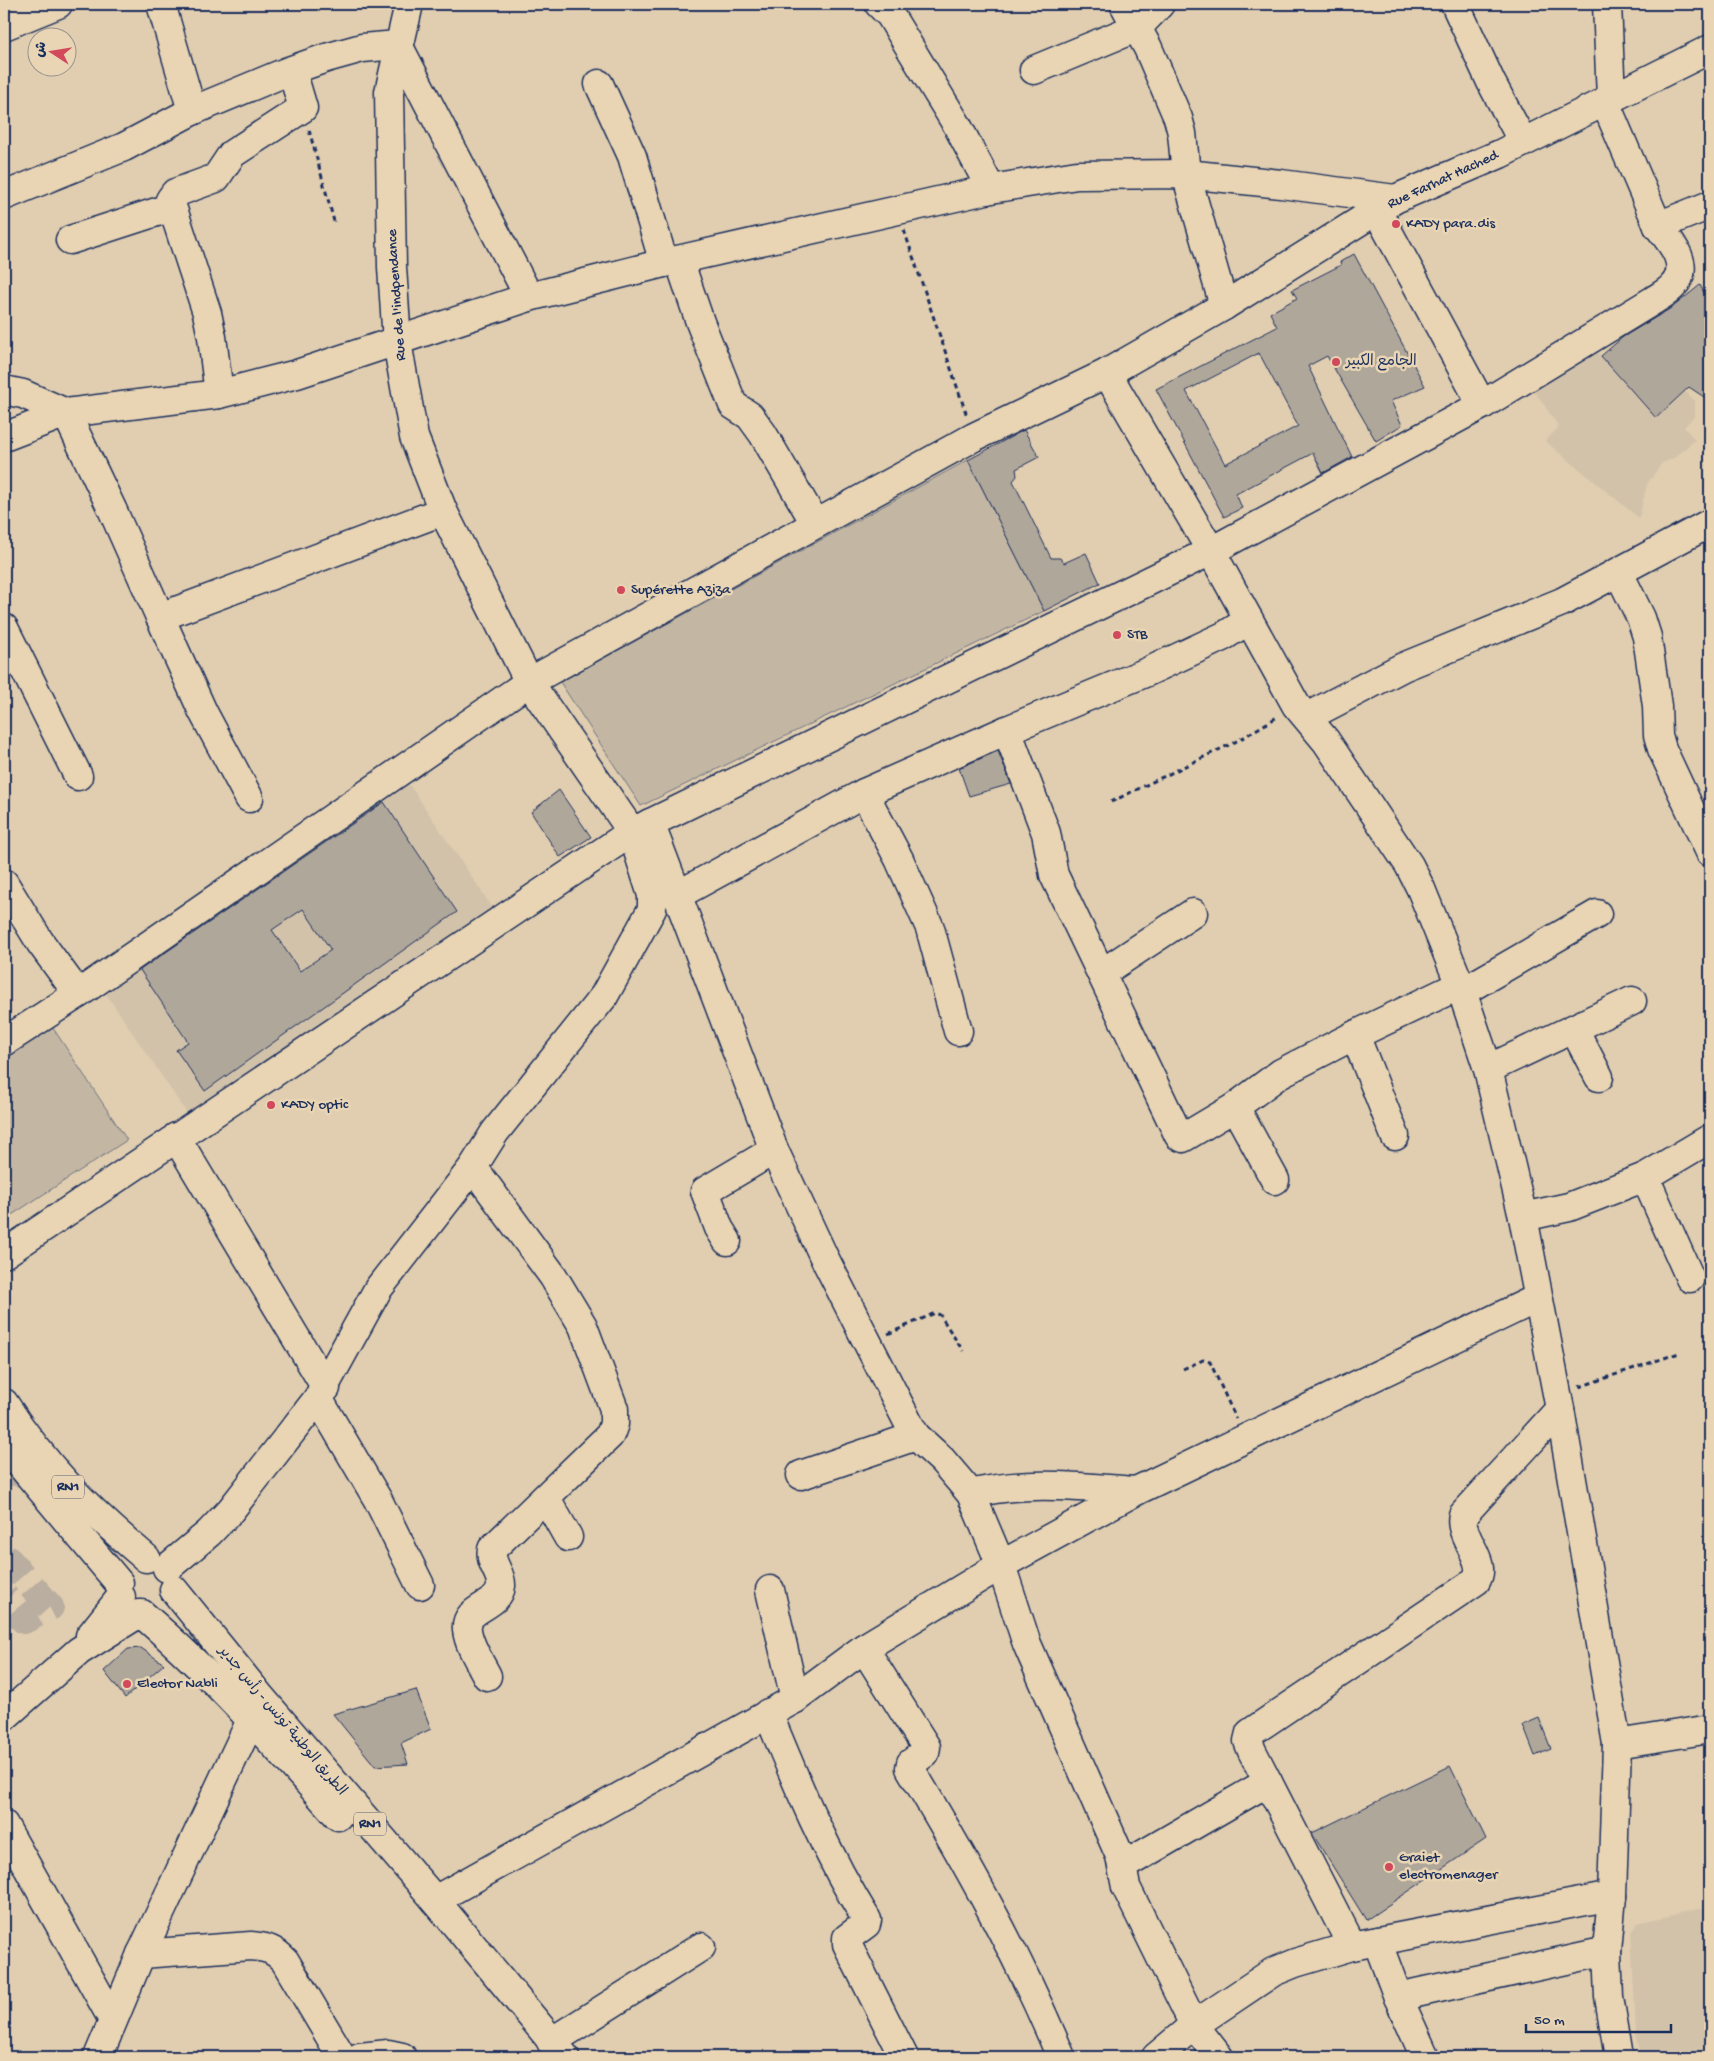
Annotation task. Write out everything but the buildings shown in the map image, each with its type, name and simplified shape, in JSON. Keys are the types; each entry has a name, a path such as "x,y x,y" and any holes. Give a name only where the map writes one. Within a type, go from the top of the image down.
{"street":[{"path":"4,26 58,4"},
{"path":"161,4 192,111"},
{"name":"Rue de l'indpendance","path":"409,4 398,45 390,92 392,267 398,342 414,437 443,511 529,682 641,828"},
{"path":"879,4 890,16 957,125 991,189"},
{"path":"1034,70 1131,15 1160,4"},
{"path":"1455,4 1491,82 1523,142"},
{"path":"4,1254 176,1137 641,828 1211,551 1482,405 1673,287 1680,272 1680,261 1671,242 1658,226 1608,100 1607,4"},
{"path":"1131,15 1178,118 1182,133 1186,174 1224,306"},
{"path":"4,196 124,147 192,111 292,71 326,58 362,48 398,45 529,297"},
{"name":"Rue Farhat Hached","path":"4,1042 78,994 529,682 974,437 1107,373 1224,306 1386,205 1523,142 1710,49"},
{"path":"219,394 207,313 170,200 175,193 216,178 232,154 303,108 292,71"},
{"path":"599,84 632,156 672,262 700,322 733,405 750,416 763,434 815,523"},
{"path":"4,437 66,413 219,394 297,374 529,297 672,262 991,189 1077,175 1186,174 1281,184 1386,205 1482,405"},
{"path":"1658,226 1710,205"},
{"path":"70,240 172,207"},
{"path":"1107,373 1211,551 1301,711 1326,741 1409,865 1421,889 1461,989 1488,1069 1523,1217 1558,1402 1617,1744 1612,1896 1607,1951 1609,1997 1619,2057"},
{"path":"4,390 23,394 66,413 112,509 203,712 249,798"},
{"path":"160,617 443,511"},
{"path":"1301,711 1562,602 1710,523"},
{"path":"1619,573 1641,618 1647,637 1657,706 1658,736 1662,750 1710,852"},
{"path":"676,896 864,793 1007,730 1147,672 1224,636 1249,620"},
{"path":"4,628 78,776"},
{"path":"1007,730 1046,832 1054,875 1102,973 1122,1020 1179,1136 1183,1138 1235,1107 1280,1073 1355,1035 1461,989 1597,914"},
{"path":"864,793 899,859 930,928 958,1031"},
{"path":"641,828 676,896 774,1150 868,1344 916,1436 942,1460 971,1494 1001,1565 1027,1644 1113,1839 1123,1866 1126,1887 1194,2025 1219,2057"},
{"path":"163,1572 209,1533 230,1510 322,1393 378,1290 473,1167 495,1132 604,996 652,909 652,895 641,828"},
{"path":"4,883 40,942 78,994"},
{"path":"1102,973 1193,913"},
{"path":"1488,1069 1632,1001"},
{"path":"1574,1029 1598,1077"},
{"path":"1355,1035 1395,1136"},
{"path":"1235,1107 1275,1180"},
{"path":"176,1137 322,1393 420,1585"},
{"path":"1523,1217 1568,1207 1645,1177 1710,1140"},
{"path":"727,1241 719,1228 704,1191 774,1150"},
{"path":"473,1167 553,1276 583,1326 614,1409 614,1424 610,1435 494,1546 490,1554 501,1581 500,1591 494,1600 469,1616 467,1622 468,1635 487,1676"},
{"path":"1645,1177 1690,1278"},
{"path":"435,1900 795,1699 864,1648 1001,1565 1136,1491 1538,1298"},
{"path":"1425,2057 1398,1997 1268,1782 1248,1741 1250,1733 1476,1582 1480,1570 1462,1524 1463,1515 1558,1402"},
{"name":"الطريق الوطنية تونس - رأس جدير","path":"4,1403 42,1458 75,1496 163,1572 259,1695 435,1900 553,2052"},
{"path":"801,1475 916,1436"},
{"name":"الطريق الوطنية تونس - رأس جدير","path":"4,1445 130,1602 194,1660 252,1718 416,1903 553,2052"},
{"path":"971,1494 1005,1487 1059,1486 1136,1491"},
{"path":"546,1498 568,1537"},
{"path":"131,1563 163,1572 166,1606 151,1614 130,1602 121,1575 131,1563"},
{"path":"770,1590 795,1699"},
{"path":"4,1717 130,1602"},
{"path":"864,1648 926,1746 925,1753 910,1763 910,1768 972,1872 1031,1985 1061,2057"},
{"path":"768,1713 812,1820 840,1878 867,1920 866,1924 847,1938 847,1944 904,2057"},
{"path":"98,2057 141,1954 252,1718"},
{"path":"1617,1744 1710,1729"},
{"path":"1123,1866 1268,1782"},
{"path":"4,1825 113,2020"},
{"path":"1156,2057 1194,2025 1273,1972 1365,1944 1612,1896"},
{"path":"141,1954 251,1946 264,1947 277,1952 285,1961 342,2057"},
{"path":"553,2052 701,1947"},
{"path":"1398,1997 1607,1951"},
{"path":"360,2057 388,2054 402,2057"}],"path":[{"path":"303,108 335,225"},
{"path":"897,211 974,437"},
{"path":"1110,802 1301,711"},
{"path":"868,1344 935,1313 940,1315 963,1351"},
{"path":"1558,1402 1679,1353"},
{"path":"1183,1369 1203,1360 1210,1362 1244,1438"}],"shaded area":[{"path":"1595,346 1601,356 1656,418 1685,391 1695,401 1695,416 1684,427 1695,440 1674,458 1662,463 1647,484 1639,518 1545,441 1559,427 1531,386"},
{"path":"968,460 1044,611 641,806 560,682"},
{"path":"394,762 507,929 203,1137 90,970"},
{"path":"51,1025 127,1140 4,1220 4,1058"},
{"path":"1710,1906 1710,2057 1642,2057 1636,2035 1631,1932 1638,1923"}],"tunnel":[{"path":"4,1485 8,1450"},
{"path":"4,1555 50,1607 24,1620 4,1596"}],"place":[{"name":"KADY para.dis","path":"1396,224"},
{"name":"الجامع الكبير","path":"1336,362"},
{"name":"Supérette Aziza","path":"621,590"},
{"name":"STB","path":"1117,635"},
{"name":"KADY optic","path":"271,1105"},
{"name":"Elector Nabli","path":"127,1684"},
{"name":"Graiet electromenager","path":"1389,1867"}]}
